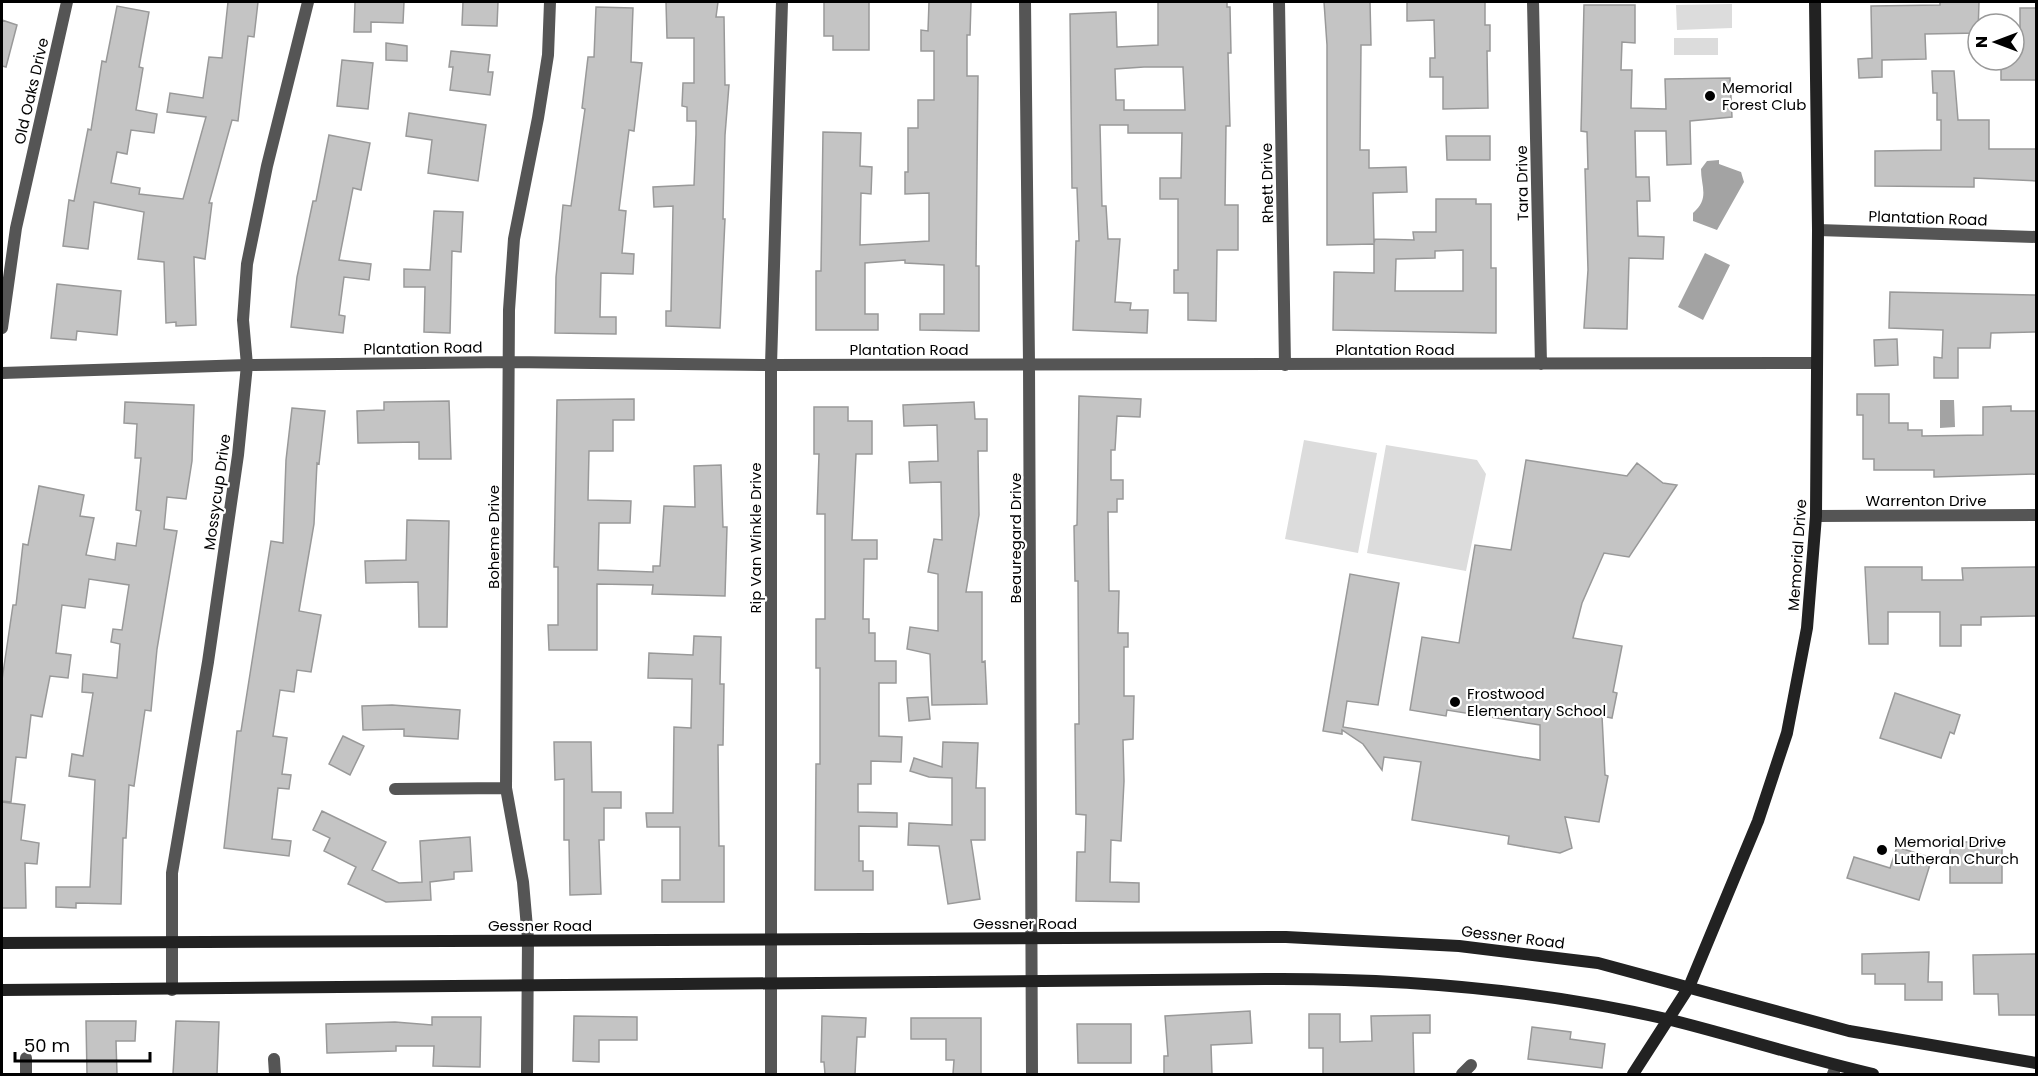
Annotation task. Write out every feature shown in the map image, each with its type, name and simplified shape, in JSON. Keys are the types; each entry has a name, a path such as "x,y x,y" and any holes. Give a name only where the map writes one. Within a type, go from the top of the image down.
{"main road":[{"name":"Memorial Drive","path":"1633,1074 1689,987 1758,821 1787,733 1808,628 1816,516 1818,230 1815,2"},
{"name":"Gessner Road","path":"2,943 1286,937 1459,946 1598,963 1849,1031 2037,1063"},
{"path":"2,990 1319,978 1421,982 1503,990 1669,1020 1834,1070 1873,1074"}],"street":[{"name":"Old Oaks Drive","path":"2,328 16,228 67,2"},
{"name":"Mossycup Drive","path":"172,990 172,873 238,456 247,364 243,320 247,264 267,166 308,2"},
{"name":"Boheme Drive","path":"527,1074 528,939 523,882 506,788 509,674 508,362 514,238 548,55 550,2"},
{"name":"Rip Van Winkle Drive","path":"771,1074 771,364 782,2"},
{"name":"Beauregard Drive","path":"1025,2 1032,1074"},
{"name":"Rhett Drive","path":"1278,2 1285,364"},
{"name":"Tara Drive","path":"1533,2 1541,364"},
{"name":"Plantation Road","path":"1818,230 2037,237"},
{"name":"Plantation Road","path":"2,373 247,364 508,362 1817,363"},
{"name":"Warrenton Drive","path":"1816,516 2037,515"},
{"path":"395,789 506,788"},
{"path":"26,1059 26,1074"},
{"path":"274,1059 274,1074"},
{"path":"1462,1074 1471,1065"}],"shaded area":[{"path":"1732,4 1732,28 1677,30 1676,5"},
{"path":"1674,38 1718,38 1718,55 1674,55"},
{"path":"1719,160 1719,164 1741,172 1744,182 1717,230 1693,221 1693,213 1703,197 1701,169 1707,161"},
{"path":"1705,253 1730,265 1703,320 1678,307"},
{"path":"1940,400 1954,400 1955,427 1940,428"},
{"path":"1304,440 1377,453 1358,553 1285,539"},
{"path":"1386,445 1477,460 1486,474 1466,571 1367,553"}],"building":[{"path":"228,2 258,2 254,37 248,36 238,121 232,120 209,203 212,203 205,259 194,257 196,325 176,326 176,322 166,323 164,262 138,259 144,212 94,202 88,249 63,246 69,200 74,201 88,129 91,130 102,61 106,62 117,6 149,12 139,67 143,68 136,110 157,114 154,133 131,130 127,154 117,152 111,183 140,188 139,194 183,199 206,117 167,112 170,93 203,98 209,57 222,58"},
{"path":"355,2 404,2 403,23 371,22 371,32 354,32"},
{"path":"463,2 498,2 497,26 462,25"},
{"path":"666,2 718,2 716,17 724,17 725,85 729,85 725,135 723,219 725,219 720,328 666,326 666,311 671,311 673,206 654,207 653,187 694,185 696,121 687,121 687,107 682,106 683,83 694,83 694,38 667,38"},
{"path":"824,2 869,2 869,50 833,50 833,36 824,36"},
{"path":"929,2 971,2 970,35 967,35 967,76 978,76 976,266 979,266 979,331 920,330 920,314 944,314 944,265 905,263 905,260 865,263 865,314 878,314 878,330 816,330 816,271 821,271 823,132 861,133 860,166 872,167 871,194 861,193 860,245 929,241 929,193 905,194 905,172 908,172 908,128 918,128 918,100 934,100 934,51 921,51 921,30 928,31"},
{"path":"1158,2 1227,2 1227,7 1230,7 1231,53 1228,53 1230,126 1226,126 1225,205 1238,205 1238,250 1217,250 1216,321 1188,320 1188,293 1174,293 1174,270 1178,270 1178,199 1160,199 1160,178 1181,178 1182,133 1128,133 1128,125 1100,125 1102,206 1106,206 1108,239 1120,239 1115,302 1131,303 1130,310 1148,310 1147,333 1073,330 1076,241 1079,241 1077,188 1072,188 1070,14 1116,12 1117,47 1158,45","holes":["1183,67 1185,110 1124,110 1124,100 1116,100 1115,69"]},
{"path":"1324,2 1370,2 1371,45 1361,45 1360,150 1369,150 1369,168 1406,167 1407,192 1373,193 1374,243 1375,239 1414,240 1413,232 1436,232 1436,199 1476,199 1476,204 1491,204 1491,268 1496,268 1496,333 1333,330 1334,272 1374,273 1374,244 1327,245 1327,45","holes":["1463,250 1463,291 1395,291 1396,259 1435,258 1435,251"]},
{"path":"1407,2 1485,2 1485,25 1490,25 1490,51 1487,51 1488,108 1443,109 1443,77 1430,77 1430,58 1435,58 1434,20 1407,21"},
{"path":"1940,2 1979,2 1979,12 1966,12 1966,33 1925,34 1926,59 1882,60 1882,77 1859,78 1858,59 1872,58 1871,6 1940,5"},
{"path":"1584,5 1635,5 1635,43 1622,42 1621,70 1632,70 1631,108 1666,109 1665,79 1730,78 1732,117 1690,121 1691,164 1667,165 1666,131 1635,131 1636,177 1649,177 1650,201 1637,201 1638,236 1664,237 1663,259 1629,258 1627,329 1584,328 1588,270 1585,169 1588,169 1587,132 1581,131"},
{"path":"596,7 633,8 631,62 642,63 634,131 629,130 619,210 626,211 622,253 634,254 633,274 601,273 600,317 616,317 616,334 555,333 556,277 563,205 571,206 585,109 582,108 588,57 594,57"},
{"path":"2020,8 2037,8 2037,80 2001,80 2001,72 2026,72 2026,12 2020,12"},
{"path":"2,20 17,25 6,67 2,66"},
{"path":"386,43 407,46 407,61 386,60"},
{"path":"451,51 490,55 488,72 493,72 490,95 450,90 453,67 449,67"},
{"path":"342,60 373,63 368,109 337,106"},
{"path":"1932,71 1954,71 1958,120 1989,120 1989,149 2037,149 2037,181 1974,178 1974,187 1875,186 1875,151 1941,150 1941,120 1937,120 1937,93 1933,93"},
{"path":"409,113 486,125 478,181 428,173 432,140 406,136"},
{"path":"329,135 370,143 361,190 353,188 339,260 371,264 369,280 344,277 339,315 345,316 343,333 291,327 297,277 313,201 316,201"},
{"path":"1446,136 1490,136 1490,160 1447,160"},
{"path":"434,211 463,212 461,252 452,251 450,333 424,332 425,287 404,287 404,269 430,270"},
{"path":"57,284 121,291 117,335 77,331 76,340 51,338"},
{"path":"1890,292 2037,295 2037,332 1991,333 1990,348 1958,348 1958,378 1934,378 1934,357 1942,358 1943,330 1889,328"},
{"path":"1897,339 1898,365 1875,366 1874,340"},
{"path":"1857,394 1889,394 1889,423 1908,423 1908,430 1922,430 1922,436 1983,435 1983,407 2011,406 2011,411 2037,411 2037,474 1934,477 1934,470 1874,470 1874,459 1863,459 1863,415 1857,415"},
{"path":"1079,396 1141,399 1140,417 1117,416 1115,450 1111,450 1111,480 1123,480 1123,499 1117,499 1117,512 1108,512 1109,591 1119,591 1118,633 1128,633 1128,647 1124,647 1124,696 1134,696 1133,739 1123,740 1124,781 1121,841 1111,840 1110,882 1139,883 1139,902 1076,901 1077,852 1085,852 1086,815 1076,814 1075,724 1079,724 1078,581 1075,581 1074,526 1077,525"},
{"path":"634,399 634,420 613,420 613,451 589,451 588,500 631,501 630,523 599,523 598,570 653,572 653,566 660,566 664,506 695,507 694,466 721,465 723,527 727,527 725,596 652,594 653,585 597,584 597,650 549,650 548,625 558,625 558,567 554,567 557,400"},
{"path":"449,401 451,459 419,459 419,442 358,443 357,411 384,410 384,402"},
{"path":"125,402 194,405 192,461 186,499 167,497 164,529 177,531 157,649 151,711 145,710 134,786 129,785 126,838 123,838 121,904 76,903 76,908 56,907 56,887 90,887 95,780 69,776 72,754 83,756 93,693 82,692 83,674 117,678 120,644 111,642 113,629 122,630 129,585 89,579 85,608 62,605 56,653 71,655 68,678 50,676 42,717 31,715 26,758 16,757 11,802 2,801 2,680 13,605 16,605 23,544 28,545 39,486 84,495 80,516 94,518 86,555 115,560 117,543 136,546 141,511 136,510 141,458 135,458 137,424 124,423"},
{"path":"974,402 975,419 987,419 987,451 978,451 979,515 966,592 982,592 982,662 985,661 987,704 932,705 930,654 907,649 910,627 938,631 938,574 928,572 934,539 942,540 941,482 910,483 909,462 938,461 937,425 904,426 903,405"},
{"path":"814,407 848,407 848,421 872,421 872,454 856,454 852,540 877,540 877,559 864,559 863,619 869,619 869,633 875,633 875,661 896,661 896,683 879,683 879,736 902,737 901,762 871,761 871,784 858,784 858,812 897,813 897,827 859,826 859,861 863,861 863,871 873,871 873,890 815,890 816,764 820,764 820,668 816,668 816,619 825,619 825,514 817,514 819,454 814,454"},
{"path":"292,408 325,411 319,464 317,463 314,524 299,611 321,615 311,672 297,670 294,692 280,690 273,736 287,738 282,774 291,775 289,789 278,788 272,839 291,841 289,856 224,848 237,731 241,731 271,541 283,543 286,460"},
{"path":"1526,460 1627,476 1637,463 1663,483 1677,485 1629,557 1604,553 1582,603 1573,638 1622,646 1613,692 1617,693 1612,718 1602,716 1605,775 1608,776 1599,822 1565,817 1572,848 1560,853 1508,844 1509,836 1412,820 1421,762 1384,757 1382,770 1363,744 1342,730 1342,734 1323,731 1350,574 1399,583 1378,705 1347,701 1343,727 1540,760 1540,725 1447,710 1446,716 1410,710 1422,637 1459,643 1475,545 1511,550"},
{"path":"407,520 449,521 447,627 419,627 418,582 366,583 365,561 406,560"},
{"path":"1865,567 1922,567 1922,580 1963,580 1962,568 2037,567 2037,616 1981,617 1981,625 1961,625 1961,646 1940,646 1940,612 1888,612 1888,644 1869,644"},
{"path":"694,636 721,637 720,684 724,684 723,745 718,745 719,846 724,846 724,902 662,902 662,880 680,880 680,827 647,827 646,813 673,813 674,727 691,728 692,679 648,678 649,653 693,655"},
{"path":"1895,693 1960,715 1954,734 1950,732 1941,758 1880,738"},
{"path":"928,697 930,719 909,721 907,698"},
{"path":"392,705 460,710 458,739 404,736 404,729 363,730 362,706"},
{"path":"343,736 364,746 350,775 329,764"},
{"path":"554,742 591,742 592,792 621,792 621,808 604,808 604,840 599,840 601,894 570,895 569,840 564,840 564,779 555,780"},
{"path":"943,742 978,743 976,788 985,788 985,840 971,840 980,899 948,904 939,846 908,845 909,823 952,825 952,778 929,777 910,771 914,758 942,767"},
{"path":"2,802 25,805 21,840 39,843 37,864 25,863 26,908 2,908"},
{"path":"322,811 386,842 372,870 399,883 422,882 420,841 470,837 472,871 454,872 454,879 430,882 431,900 386,902 348,884 356,867 324,851 330,838 313,830"},
{"path":"1950,842 2002,842 2002,883 1950,883"},
{"path":"1897,847 1932,858 1919,900 1847,878 1854,857 1890,868"},
{"path":"1929,952 1928,982 1942,982 1942,1000 1905,1000 1905,984 1875,984 1875,974 1862,974 1862,954"},
{"path":"2037,954 2037,1015 1999,1015 1998,994 1974,994 1973,955"},
{"path":"1250,1011 1252,1043 1211,1045 1212,1074 1164,1074 1164,1056 1168,1056 1165,1016"},
{"path":"1309,1014 1340,1014 1340,1042 1372,1041 1371,1016 1430,1015 1430,1033 1413,1033 1414,1074 1323,1074 1323,1048 1309,1048"},
{"path":"574,1016 637,1017 637,1040 599,1040 599,1062 573,1061"},
{"path":"822,1016 866,1018 865,1037 857,1037 855,1074 825,1074 824,1062 821,1062"},
{"path":"432,1017 481,1017 480,1067 433,1066 434,1046 396,1046 396,1051 327,1053 326,1024 395,1022 432,1025"},
{"path":"911,1018 981,1018 981,1074 953,1074 954,1060 946,1060 946,1039 911,1039"},
{"path":"86,1021 136,1021 135,1041 116,1041 117,1074 87,1074"},
{"path":"176,1021 219,1022 217,1074 173,1074"},
{"path":"1077,1024 1131,1024 1131,1063 1078,1063"},
{"path":"1532,1027 1571,1032 1570,1039 1605,1044 1602,1068 1528,1059"}],"place":[{"name":"Memorial Forest Club","path":"1710,96"},
{"name":"Frostwood Elementary School","path":"1455,702"},
{"name":"Memorial Drive Lutheran Church","path":"1882,850"}]}
